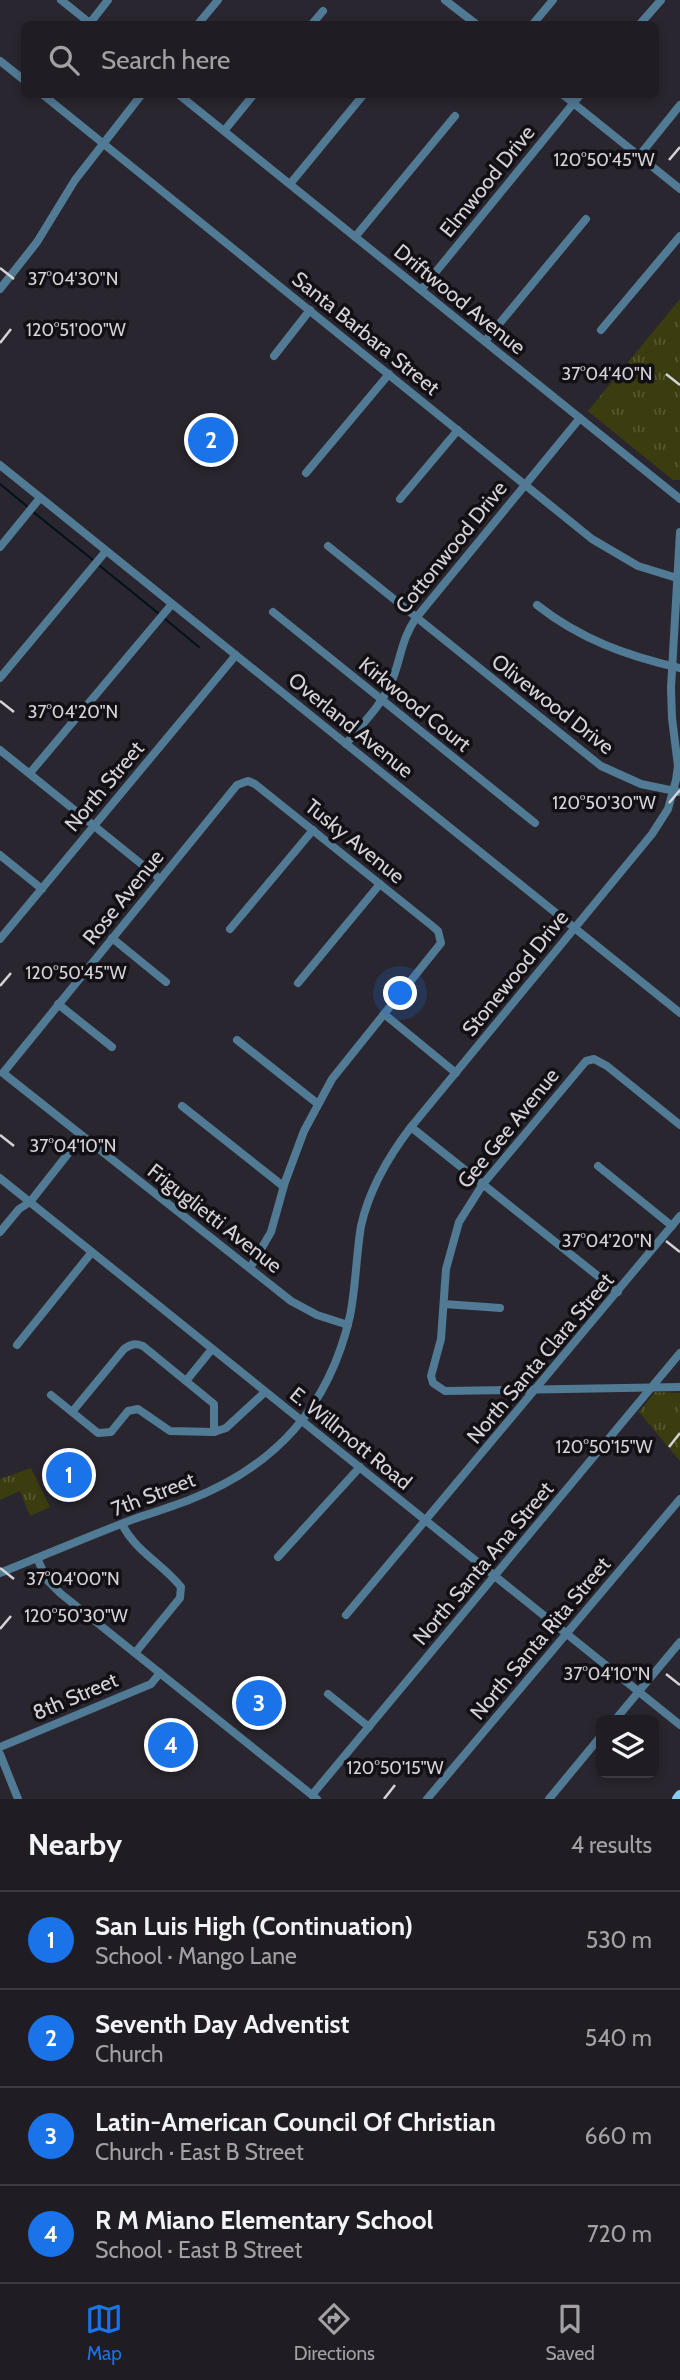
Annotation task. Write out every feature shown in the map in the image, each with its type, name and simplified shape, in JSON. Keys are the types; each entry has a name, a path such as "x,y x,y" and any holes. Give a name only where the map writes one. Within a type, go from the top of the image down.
{"street":[{"path":"61,0 87,21"},
{"path":"93,21 108,0"},
{"path":"200,21 218,0"},
{"path":"445,0 472,21"},
{"path":"535,21 552,0"},
{"path":"643,21 661,0"},
{"path":"315,21 323,11"},
{"path":"0,61 21,78"},
{"name":"Santa Barbara Street","path":"47,98 613,553 651,572 679,579"},
{"path":"0,289 4,277 37,242 75,180 139,98"},
{"name":"Driftwood Avenue","path":"183,98 680,499"},
{"path":"221,129 250,98"},
{"path":"290,184 361,98"},
{"path":"567,98 680,189"},
{"name":"Elmwood Drive","path":"421,290 578,98"},
{"path":"639,156 680,105"},
{"path":"355,237 456,116"},
{"path":"485,341 586,219"},
{"path":"601,330 680,236"},
{"path":"274,356 310,310"},
{"path":"306,474 389,374"},
{"name":"Cottonwood Drive","path":"346,744 382,700 394,677 403,640 416,618 580,418"},
{"path":"400,499 458,430"},
{"name":"Overland Avenue","path":"0,465 680,1013"},
{"path":"0,547 40,498"},
{"name":"Stonewood Drive","path":"302,1421 331,1375 348,1325 362,1225 369,1201 386,1163 411,1127 658,826 677,791 678,766 672,718 680,532"},
{"name":"Olivewood Drive","path":"328,546 601,766 641,784 677,791"},
{"path":"0,678 106,551"},
{"path":"30,773 172,604"},
{"path":"537,605 566,626 602,645 676,668"},
{"name":"Kirkwood Court","path":"273,612 535,823"},
{"name":"North Street","path":"0,939 236,655"},
{"path":"0,750 160,879"},
{"name":"Tusky Avenue","path":"248,781 438,931 440,943 384,1014"},
{"name":"Rose Avenue","path":"3,1073 237,785 248,781"},
{"path":"230,929 313,830"},
{"path":"0,855 42,889"},
{"path":"298,984 380,884"},
{"path":"113,938 166,982"},
{"path":"58,1004 112,1048"},
{"path":"250,1268 271,1232 304,1131 318,1104 353,1050 384,1014 456,1073"},
{"path":"237,1040 318,1104"},
{"name":"Gee Gee Avenue","path":"536,1391 445,1391 433,1383 432,1369 440,1347 446,1269 460,1222 483,1184 586,1060 594,1059 607,1066 680,1125"},
{"name":"Friguglietti Avenue","path":"3,1073 297,1305 348,1325"},
{"path":"182,1105 284,1186"},
{"path":"411,1127 618,1292"},
{"path":"0,1232 19,1209 30,1202 82,1136"},
{"path":"598,1166 672,1226"},
{"name":"E. Willmott Road","path":"0,1178 680,1725"},
{"name":"North Santa Clara Street","path":"346,1615 680,1216"},
{"path":"17,1345 92,1252"},
{"path":"444,1304 500,1308"},
{"path":"72,1412 124,1349 132,1344 143,1346 214,1404 214,1432"},
{"path":"186,1381 212,1349"},
{"name":"North Santa Ana Street","path":"315,1797 369,1727 680,1353"},
{"path":"536,1391 680,1387"},
{"path":"51,1395 103,1434 111,1432 128,1411 138,1409 170,1431 214,1432 226,1427 265,1392"},
{"name":"7th Street","path":"0,1573 190,1500 232,1479 266,1457 302,1421"},
{"path":"278,1557 360,1467"},
{"name":"North Santa Rita Street","path":"427,1799 680,1499"},
{"path":"122,1524 131,1541 181,1587 180,1598 135,1653"},
{"path":"37,1558 52,1586 315,1797"},
{"path":"618,1715 680,1642"},
{"name":"8th Street","path":"0,1747 150,1684 160,1673"},
{"path":"328,1694 369,1727"},
{"path":"549,1799 596,1742"},
{"path":"0,1754 18,1799"}],"green space":[{"path":"680,299 680,480 673,480 588,411"},
{"path":"655,1392 680,1393 680,1461 639,1412"},
{"path":"31,1468 50,1507 30,1516 20,1491 0,1500 0,1479"}],"waterway":[{"path":"0,484 28,507"},
{"path":"32,511 93,560"},
{"path":"100,566 158,613"},
{"path":"165,619 199,647"}],"place":[{"name":"Seventh Day Adventist","path":"211,440"},
{"name":"San Luis High (Continuation)","path":"69,1475"},
{"name":"Latin-American Council Of Christian","path":"259,1703"},
{"name":"R M Miano Elementary School","path":"171,1745"}]}
